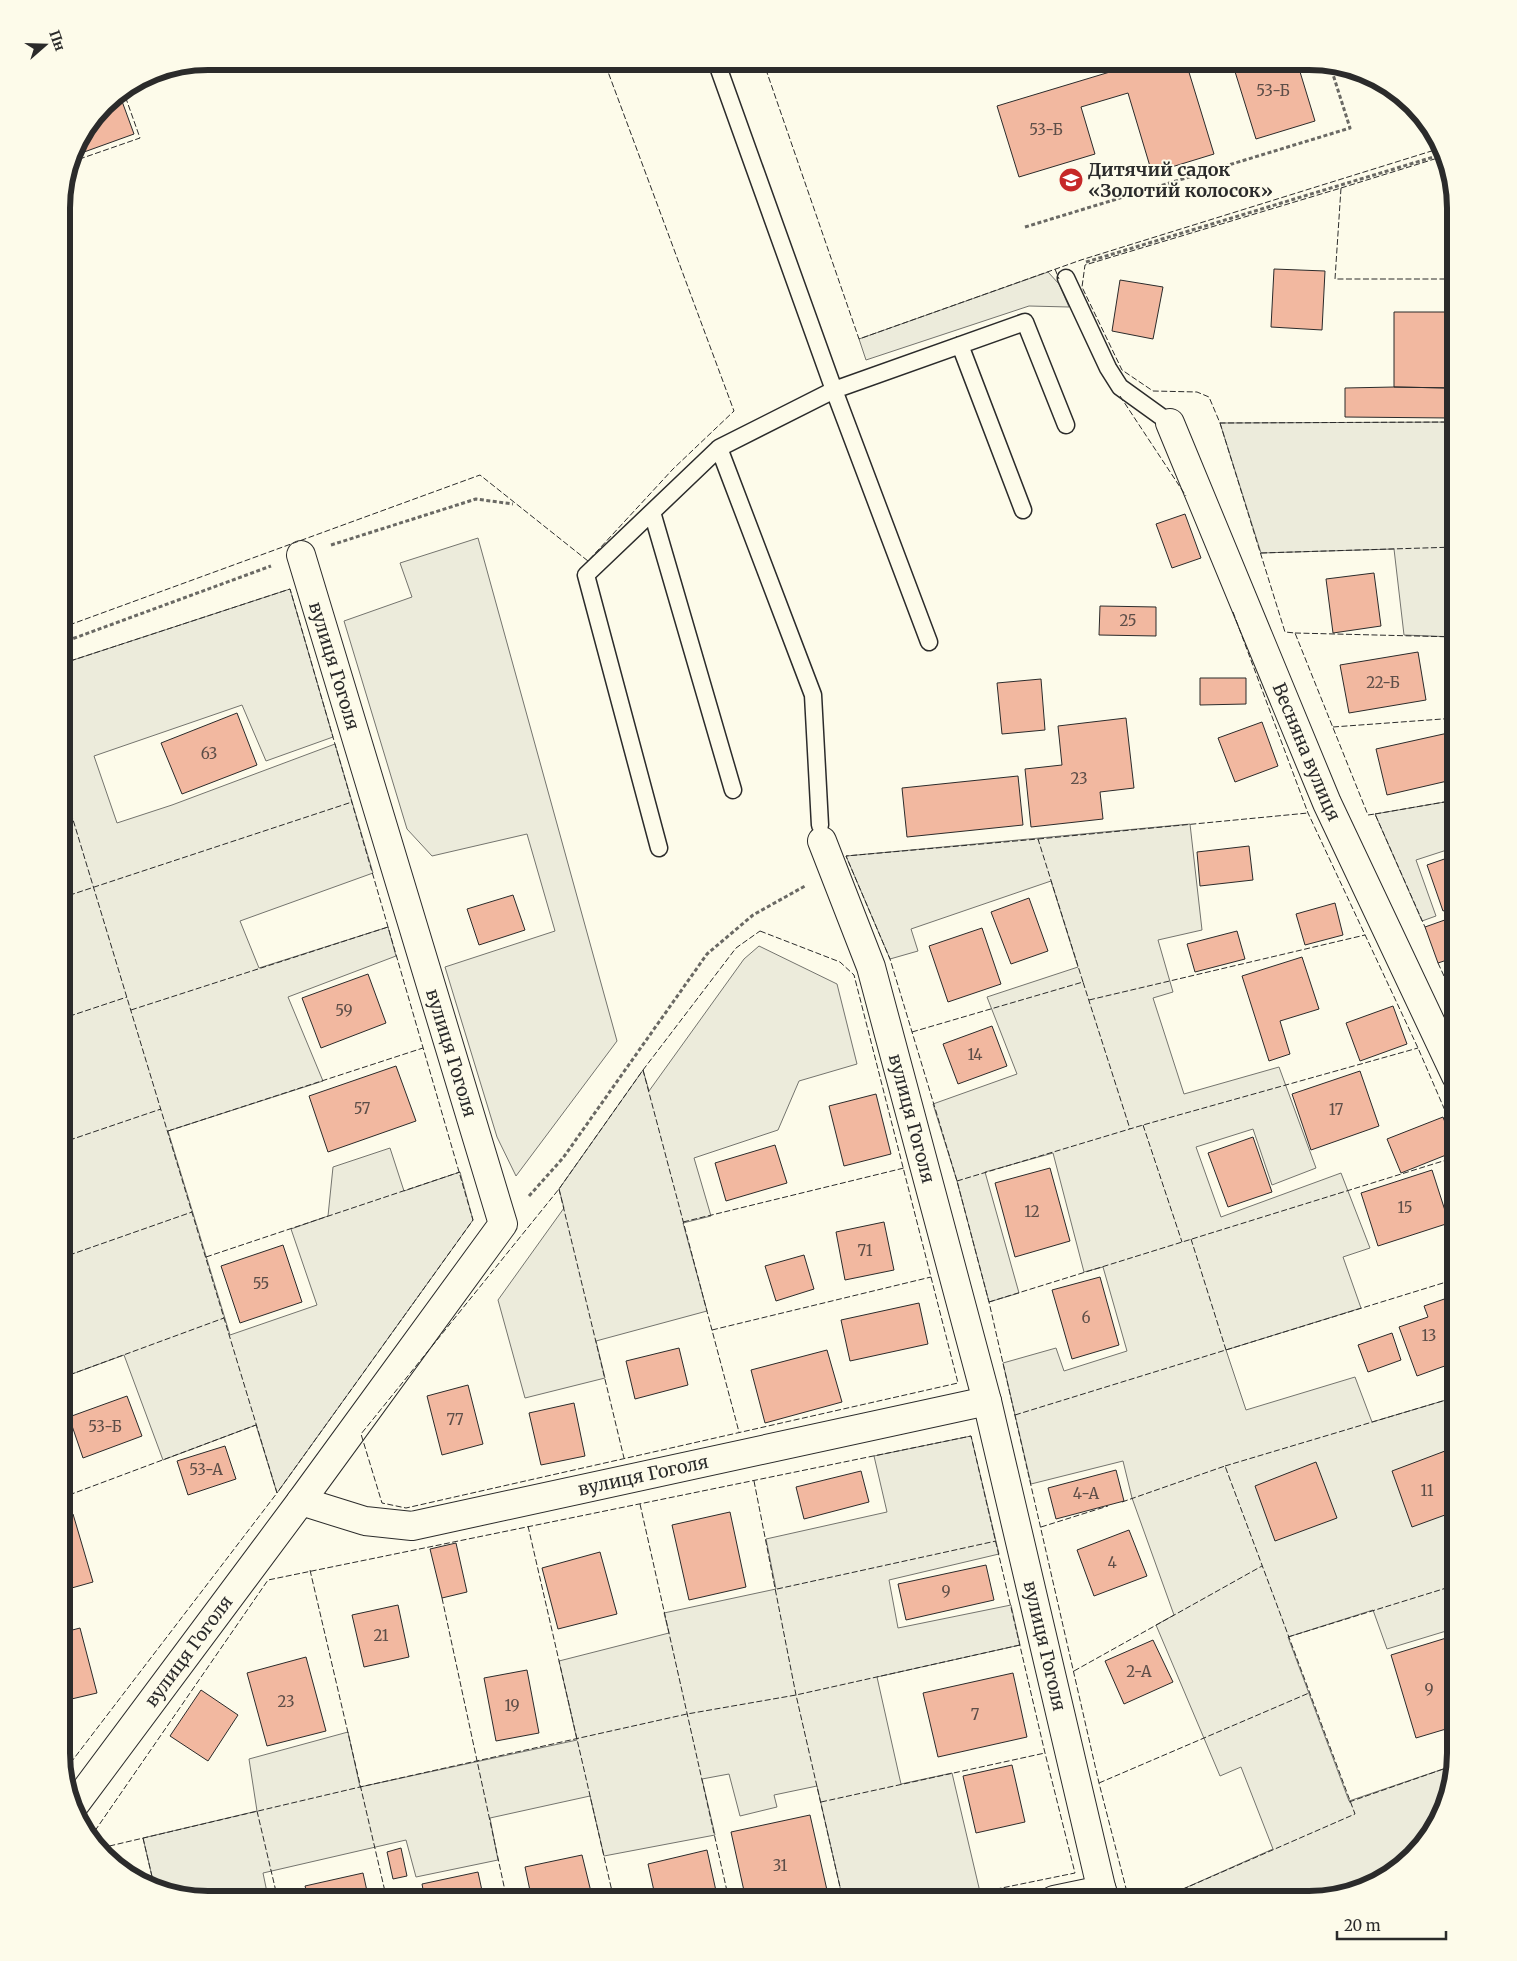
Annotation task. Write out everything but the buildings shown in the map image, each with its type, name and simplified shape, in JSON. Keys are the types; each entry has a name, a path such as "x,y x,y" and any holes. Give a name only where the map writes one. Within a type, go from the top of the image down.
{"street":[{"name":"Весняна вулиця","path":"1170,423 1327,803 1447,1057"},
{"name":"вулиця Гоголя","path":"78,1800 301,1501 503,1224 301,555"},
{"name":"вулиця Гоголя","path":"821,833 871,967 987,1401 1102,1891"},
{"name":"вулиця Гоголя","path":"301,1501 365,1521 412,1526 987,1401"}],"lane":[{"path":"719,70 834,390 930,642"},
{"path":"1066,278 1108,368 1120,387 1170,423"},
{"path":"659,848 586,575 719,448 834,390 1024,322 1066,425"},
{"path":"960,346 1023,510"},
{"path":"719,448 813,695 821,833"},
{"path":"652,512 733,790"}],"path":[{"path":"1025,227 1350,128 1332,72"},
{"path":"1066,278 1080,264 1437,156"},
{"path":"503,1224 564,1158 707,954 752,915 814,882 821,833"}],"shaded area":[{"path":"1048,272 1059,284 1069,307 1029,306 866,360 859,339"},
{"path":"1447,422 1447,637 1404,635 1394,549 1261,553 1220,423"},
{"path":"478,538 617,1041 516,1176 497,1137 445,967 555,931 527,834 432,856 407,829 344,621 412,597 400,563"},
{"path":"290,589 333,737 266,761 242,705 94,756 117,823 172,805 335,744 373,873 240,921 259,968 388,927 396,956 288,997 323,1081 168,1131 230,1335 317,1305 291,1229 328,1216 333,1167 390,1148 404,1191 460,1172 473,1220 277,1493 256,1425 163,1460 124,1355 72,1374 70,1369 70,661"},
{"path":"1447,802 1447,850 1416,860 1436,916 1422,921 1375,814"},
{"path":"1190,824 1202,930 1158,940 1173,992 1153,998 1184,1094 1279,1067 1316,1168 1272,1185 1253,1129 1196,1147 1221,1217 1341,1173 1370,1248 1343,1257 1361,1308 1226,1350 1246,1410 1355,1377 1372,1422 1447,1400 1447,1631 1387,1649 1373,1610 1288,1637 1349,1801 1446,1768 1437,1806 1424,1830 1400,1857 1370,1877 1362,1881 1327,1890 1178,1891 1273,1849 1241,1767 1220,1776 1156,1625 1174,1615 1132,1498 1123,1461 1031,1484 1003,1363 1056,1348 1064,1371 1127,1351 1103,1267 1084,1272 1053,1153 985,1172 1019,1293 989,1302 957,1181 933,1104 1017,1074 987,997 1078,967 1051,881 911,929 918,951 890,959 846,856"},
{"path":"759,946 837,984 857,1064 799,1081 778,1130 694,1158 711,1216 683,1223 707,1311 596,1341 605,1378 525,1398 498,1300 564,1208 559,1189 643,1070 649,1091 744,959"},
{"path":"971,1436 999,1554 889,1580 898,1628 1011,1605 1020,1645 877,1677 901,1784 952,1773 980,1891 841,1891 817,1786 774,1795 777,1807 740,1816 729,1774 702,1779 715,1835 604,1856 590,1796 490,1818 498,1860 416,1877 406,1840 263,1873 267,1891 190,1890 163,1884 153,1879 143,1838 257,1811 249,1759 348,1732 360,1787 577,1740 559,1661 669,1633 664,1613 776,1589 766,1539 887,1512 874,1456"}],"fence":[{"path":"70,625 480,475 588,561 673,469 734,411 607,70"},
{"path":"766,70 859,339 1081,260 1434,150"},
{"path":"79,159 140,138 126,97"},
{"path":"1341,188 1438,158"},
{"path":"1447,279 1335,279 1341,188 1085,265 1082,287 1122,370 1153,391 1197,392 1209,397 1220,423 1447,422"},
{"path":"1055,269 1059,279"},
{"path":"1120,396 1186,496"},
{"path":"1220,423 1285,632 1295,633 1368,815 1375,814 1425,927"},
{"path":"1261,553 1447,547"},
{"path":"70,661 290,589 473,1220 277,1493 70,810"},
{"path":"1233,612 1308,813 1418,1048 1447,1115"},
{"path":"1295,633 1447,637"},
{"path":"1333,727 1447,719"},
{"path":"70,895 352,802"},
{"path":"1375,814 1447,802"},
{"path":"1038,839 1308,813"},
{"path":"1083,982 1038,839 846,856 890,959 957,1181 989,1302 1099,1783 1127,1891"},
{"path":"131,1010 388,927"},
{"path":"760,931 840,962 854,975 958,1383 406,1508 382,1503 361,1434 559,1189 643,1070 736,948 760,931"},
{"path":"1089,1000 1365,935"},
{"path":"1438,963 1447,982"},
{"path":"912,1032 1083,982 1130,1129"},
{"path":"70,1016 127,997"},
{"path":"168,1131 423,1048"},
{"path":"957,1181 1143,1125 1418,1048"},
{"path":"643,1070 739,1432"},
{"path":"70,1140 161,1109"},
{"path":"1143,1125 1182,1242"},
{"path":"989,1302 1447,1160"},
{"path":"683,1222 904,1168"},
{"path":"206,1257 460,1172"},
{"path":"559,1189 624,1458"},
{"path":"70,1255 192,1212"},
{"path":"1191,1239 1226,1350"},
{"path":"712,1330 931,1277"},
{"path":"1015,1415 1447,1282"},
{"path":"70,1375 224,1318"},
{"path":"1225,1466 1447,1400"},
{"path":"70,1495 256,1425"},
{"path":"94,1832 268,1580 971,1436 1075,1873 987,1891"},
{"path":"1122,1502 1225,1466 1355,1814 1179,1891"},
{"path":"754,1481 796,1695 841,1891"},
{"path":"70,1755 72,1761 277,1493"},
{"path":"640,1504 727,1891"},
{"path":"1041,1527 1108,1506"},
{"path":"528,1526 612,1891"},
{"path":"777,1589 996,1541"},
{"path":"1074,1671 1262,1566"},
{"path":"310,1570 385,1891"},
{"path":"1288,1637 1447,1588"},
{"path":"442,1598 505,1891"},
{"path":"107,1847 360,1787 687,1714 796,1695 1020,1645"},
{"path":"1099,1783 1309,1693"},
{"path":"821,1802 1045,1753"},
{"path":"1349,1802 1446,1768"},
{"path":"257,1811 276,1891"},
{"path":"143,1838 153,1879"}],"place":[{"name":"Дитячий садок «Золотий колосок»","path":"1071,180"}]}
